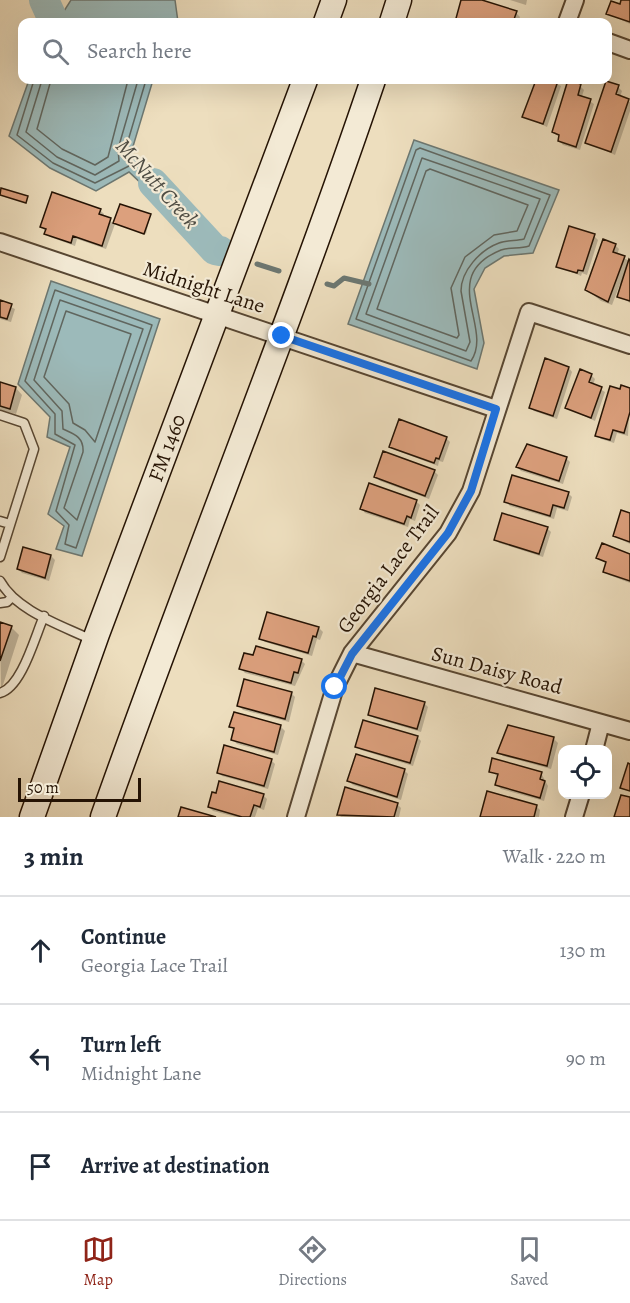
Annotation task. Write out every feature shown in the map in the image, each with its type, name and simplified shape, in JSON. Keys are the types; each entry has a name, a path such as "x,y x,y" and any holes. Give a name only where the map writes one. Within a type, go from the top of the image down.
{"main road":[{"path":"393,18 399,0"},
{"name":"FM 1460","path":"32,817 94,641 303,84"},
{"path":"103,817 159,658 282,336 372,84"}],"street":[{"path":"568,18 575,0"},
{"path":"612,43 630,50"},
{"name":"Midnight Lane","path":"0,242 496,409"},
{"name":"Georgia Lace Trail","path":"296,817 335,687 352,654 448,533 471,491 529,312 630,345"},
{"name":"Sun Daisy Road","path":"352,654 630,731"},
{"path":"595,745 601,723"},
{"path":"574,817 579,799"}],"lane":[{"path":"0,416 24,423 34,449 0,557"},
{"path":"0,521 10,524"},
{"path":"0,581 12,597 94,641"},
{"path":"0,603 7,602 12,597"},
{"path":"0,693 7,691 19,677 44,616"}],"water":[{"path":"71,0 175,0 177,18 60,18"},
{"path":"28,84 152,84 131,153 183,204 179,219 129,172 96,191 50,168 9,136"},
{"path":"414,140 559,190 533,253 504,256 485,268 474,289 484,343 477,369 348,324"},
{"path":"51,281 160,319 82,556 56,549 64,526 48,514 70,447 47,437 50,417 18,384"}],"building":[{"path":"461,0 482,0 517,11 514,18 456,18"},
{"path":"621,0 630,0 630,22 606,14 611,1 620,4"},
{"path":"534,84 557,84 543,124 522,117"},
{"path":"567,84 581,84 578,95 591,99 576,147 558,141 559,135 552,132"},
{"path":"605,84 619,85 616,94 629,99 611,152 585,143"},
{"path":"1,188 28,196 26,203 0,195"},
{"path":"52,192 101,209 99,214 111,218 102,246 73,236 71,243 44,234 46,229 40,227"},
{"path":"120,204 151,214 144,234 113,223"},
{"path":"569,226 595,234 583,271 578,270 577,273 556,267"},
{"path":"603,239 616,244 613,252 625,256 608,302 585,290"},
{"path":"630,260 630,301 617,297"},
{"path":"0,300 12,304 7,319 0,317"},
{"path":"545,358 569,367 553,416 529,408"},
{"path":"580,369 592,374 589,382 602,387 591,418 565,408"},
{"path":"0,382 16,387 10,409 0,406"},
{"path":"621,385 630,388 630,412 624,433 613,430 610,440 595,436 610,386 620,389"},
{"path":"399,419 447,437 439,459 436,458 434,463 389,447"},
{"path":"527,444 567,457 559,481 516,467"},
{"path":"383,451 435,470 425,496 374,477"},
{"path":"512,475 569,492 564,508 553,505 550,516 504,502"},
{"path":"369,483 417,500 411,518 407,516 404,524 360,509"},
{"path":"621,510 630,513 630,542 613,536"},
{"path":"502,513 548,527 539,554 494,540"},
{"path":"602,543 630,554 630,581 603,572 606,562 596,558"},
{"path":"23,547 51,555 45,578 17,569"},
{"path":"267,612 319,627 316,637 313,636 308,653 259,639"},
{"path":"0,622 12,626 0,661"},
{"path":"256,646 302,659 298,673 294,672 291,683 239,669 244,653 253,655"},
{"path":"244,679 292,692 285,719 237,706"},
{"path":"375,688 425,702 417,729 368,715"},
{"path":"234,712 281,725 274,752 231,740 234,728 229,727"},
{"path":"363,720 418,736 410,763 355,747"},
{"path":"508,725 554,737 547,766 497,753"},
{"path":"224,745 272,759 264,786 217,773"},
{"path":"356,754 405,769 397,797 347,781"},
{"path":"492,758 542,772 540,779 545,781 540,798 495,785 498,774 489,772"},
{"path":"628,763 630,764 630,791 620,788"},
{"path":"219,781 264,794 260,807 254,805 250,817 242,817 208,807 212,792 216,793"},
{"path":"345,787 398,803 394,817 337,815"},
{"path":"487,791 537,805 534,817 480,817"},
{"path":"621,795 630,797 630,817 614,817"},
{"path":"181,807 216,817 178,817"}],"waterway":[{"name":"McNutt Creek","path":"44,0 52,18"},
{"name":"McNutt Creek","path":"153,183 215,250 220,251"},
{"name":"McNutt Creek","path":"257,264 279,271"},
{"name":"McNutt Creek","path":"327,284 334,286 344,278 369,284"}],"route":[{"path":"282,336 496,409 471,491 448,533 352,654 335,687"}]}
